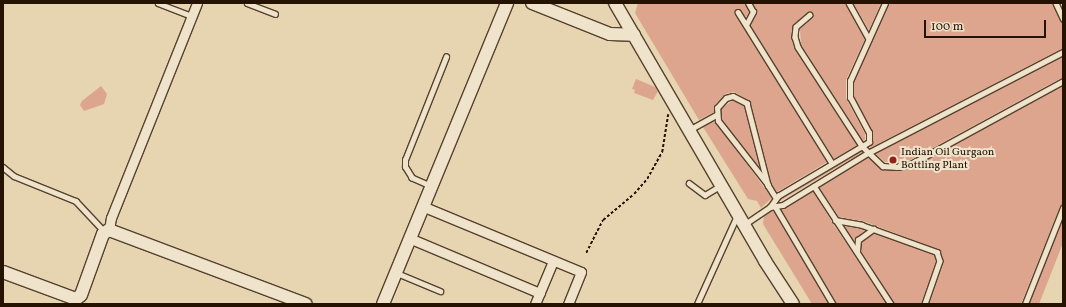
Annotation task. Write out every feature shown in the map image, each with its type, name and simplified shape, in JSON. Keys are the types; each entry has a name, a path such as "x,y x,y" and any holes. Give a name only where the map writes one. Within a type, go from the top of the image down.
{"street":[{"path":"3,272 76,299 81,295 197,3"},
{"path":"383,304 430,186 507,3"},
{"path":"532,3 610,34 634,35"},
{"path":"615,3 690,130 740,220 793,304"},
{"path":"422,206 581,272 568,304"},
{"path":"107,231 306,304"},
{"path":"409,238 540,293"},
{"path":"535,304 553,261"}],"lane":[{"path":"158,3 192,16"},
{"path":"247,3 275,14"},
{"path":"746,25 754,12 748,3"},
{"path":"849,3 869,39"},
{"path":"773,206 776,198 869,142 871,137 850,98 849,88 852,75 885,3"},
{"path":"1056,3 1063,18"},
{"path":"738,12 832,163"},
{"path":"810,15 796,27 796,43 862,146 884,166 897,167 910,164 1063,81"},
{"path":"697,304 740,220 773,206 783,205 868,153 1063,52"},
{"path":"430,186 412,178 405,167 405,160 446,57"},
{"path":"690,130 716,115 720,102 726,98 732,96 747,103 768,185"},
{"path":"716,115 776,198"},
{"path":"3,167 14,176 76,202 107,231"},
{"path":"689,183 706,195 721,185"},
{"path":"814,186 891,304"},
{"path":"773,206 833,304"},
{"path":"1025,304 1063,208"},
{"path":"835,220 873,229 934,251 939,255 940,261 925,304"},
{"path":"857,253 858,240 873,229"},
{"path":"396,272 440,291"}],"path":[{"path":"586,253 603,220 634,194 648,179 662,152 667,118 675,105"}],"building":[{"path":"638,3 744,3 749,12 746,17 739,9 735,10 735,14 827,162 777,192 771,184 750,101 734,92 725,94 714,106 714,112 699,120 635,13"},
{"path":"752,3 845,3 865,39 846,80 846,98 865,134 865,140 863,141 801,45 800,29 813,18 813,13 808,12 794,24 791,38 795,49 857,145 834,159 750,25 757,12"},
{"path":"853,3 881,3 869,30"},
{"path":"889,3 1052,3 1063,22 1063,48 870,148 873,133 854,97 854,82"},
{"path":"1063,56 1063,77 910,160 885,162 875,153"},
{"path":"636,79 655,87 658,91 653,100 634,93 635,90 632,89"},
{"path":"1063,85 1063,204 1060,207 1021,304 929,304 944,262 940,250 863,221 839,217 819,187 868,157 883,170 898,171 913,167"},
{"path":"101,86 107,94 104,104 84,111 80,105 82,101"},
{"path":"733,100 744,106 760,169 722,120 721,109"},
{"path":"714,120 772,198 761,208 757,201 748,199 703,127"},
{"path":"862,151 863,152 778,202 781,199"},
{"path":"813,191 887,304 837,304 781,209"},
{"path":"773,210 829,304 812,304 763,224 764,216"},
{"path":"1063,218 1063,243 1039,304 1029,304"},
{"path":"844,226 861,229 865,230 854,241"},
{"path":"874,233 934,255 936,261 921,304 895,304 861,251 862,242"}],"place":[{"name":"Indian Oil Gurgaon Bottling Plant","path":"893,160"}]}
